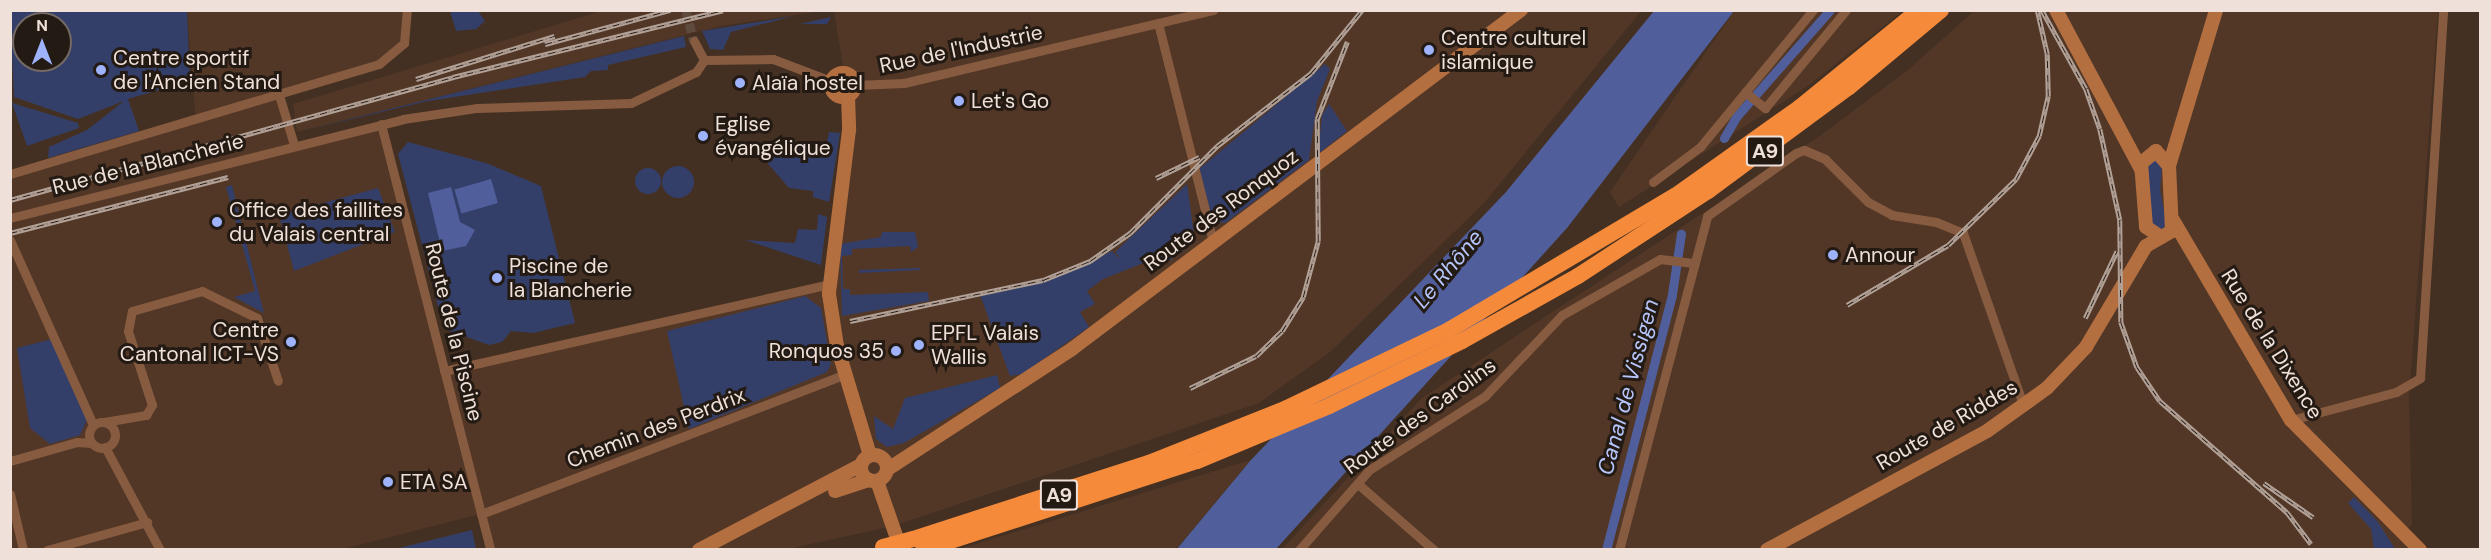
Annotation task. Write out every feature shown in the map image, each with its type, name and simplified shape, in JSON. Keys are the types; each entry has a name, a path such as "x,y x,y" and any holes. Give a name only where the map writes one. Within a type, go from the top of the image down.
{"highway":[{"name":"A9","path":"912,546 1203,443 1399,356 1578,258 1738,153 1919,10"},
{"name":"A9","path":"879,548 912,546 1197,461 1395,375 1578,276 1761,154 1941,10"}],"street":[{"path":"10,174 388,61 407,34 407,10"},
{"name":"Rue de l'Industrie","path":"851,91 904,83 1214,10"},
{"name":"Route des Ronquoz","path":"699,549 769,517 873,480 939,434 1060,357 1521,10"},
{"path":"1653,182 1684,165 1748,94 1813,10"},
{"path":"1748,94 1765,108 1846,10"},
{"path":"2056,10 2141,169 2145,222 2150,233 2163,237 2171,214 2169,165 2217,10"},
{"path":"2291,420 2396,392 2420,378 2443,10"},
{"path":"1158,23 1213,242"},
{"path":"694,41 707,60 766,58 831,81 846,73 851,91 849,130 830,284 845,374 870,459 873,480 912,546"},
{"name":"Rue de la Blancherie","path":"12,218 381,124 477,108 628,104 656,93 696,72 707,60"},
{"path":"831,81 835,95 851,91"},
{"path":"279,95 294,145"},
{"path":"2141,169 2152,152 2171,138 2187,102"},
{"name":"Route de la Piscine","path":"381,124 490,549"},
{"path":"2127,140 2152,152 2169,165"},
{"path":"1619,549 1689,262 1707,216 1718,205 1796,153 1815,153 1868,202 1892,215 1936,222 1963,233 2024,407"},
{"name":"Rue de la Dixence","path":"2171,214 2291,420 2420,549"},
{"name":"Route de Riddes","path":"1767,549 2024,407 2086,347 2119,298 2133,266 2145,222"},
{"name":"Rue de la Dixence","path":"2163,237 2195,257"},
{"name":"Route de Riddes","path":"2133,266 2146,246 2163,237"},
{"path":"10,240 97,425 92,443"},
{"name":"Route des Carolins","path":"1299,549 1369,470 1485,396 1562,315 1647,264 1670,259 1689,262"},
{"path":"444,371 830,284"},
{"path":"77,442 97,425 146,415 152,405 144,392 127,319 140,306 213,293 236,311 257,318 278,381"},
{"name":"Chemin des Perdrix","path":"481,514 845,374"},
{"path":"97,425 113,428 131,419"},
{"path":"113,428 108,445 160,549"},
{"name":"Route des Ronquoz","path":"769,517 870,459 939,434"},
{"path":"10,461 77,442 108,445"},
{"path":"870,459 888,469"},
{"path":"1358,484 1434,549"},
{"path":"10,494 22,549"},
{"path":"47,549 147,522"}],"shaded area":[{"name":"Centre sportif de l'Ancien Stand","path":"10,11 187,11 190,81 128,99 139,131 48,158 49,147 87,130 124,101 78,119 14,97 13,72 72,72 72,12 12,12 12,54"},
{"path":"187,11 407,11 396,55 280,95 294,145 381,124 444,370 829,284 848,96 834,11 1641,11 1484,203 1330,352 1259,403 893,526 788,549 490,550 480,514 343,549 11,550 11,174 196,122"},
{"path":"450,11 478,11 485,21 476,29 456,31"},
{"path":"602,11 822,11 721,26 297,132 293,104"},
{"path":"1734,11 1903,11 1809,85 1619,207 1610,192"},
{"path":"1974,11 2438,11 2409,397 2412,524 2401,537 2408,549 1281,550 1422,398 1820,136 1908,70"},
{"path":"794,16 731,32 723,50 710,49 702,31"},
{"path":"831,17 827,24 800,24"},
{"path":"684,36 686,47 608,65 608,70 591,71 585,77 428,101 297,132"},
{"path":"1325,64 1330,69 1317,101 1309,160 1225,223 1211,221 1199,169"},
{"path":"12,103 78,123 79,128 27,146"},
{"path":"1329,104 1347,131 1318,154 1322,115"},
{"path":"829,132 840,133 829,202 813,197 813,191 789,188 758,152 827,142"},
{"name":"Piscine de la Blancherie","path":"408,142 486,163 541,186 575,323 533,333 511,331 502,342 489,345 444,329 398,154"},
{"path":"2151,157 2162,166 2160,190 2167,225 2161,230 2152,224 2147,162"},
{"path":"678,166 690,170 694,182 690,194 678,198 666,194 662,182 666,170"},
{"path":"648,168 657,172 661,181 657,190 648,194 639,190 635,181 639,172"},
{"path":"1187,184 1195,242 1159,268 1151,260 1103,279 1087,291 1095,304 1080,312 1089,327 1022,374 1010,376 980,295 1055,278 1112,251 1122,261 1115,252"},
{"path":"232,185 264,313 234,297 255,291 226,187"},
{"path":"378,188 395,232 294,271 279,215"},
{"path":"818,214 827,217 821,265 745,240 795,243 798,229 817,230"},
{"path":"882,232 915,232 918,247 911,252 910,246 852,249 852,255 842,256 843,289 850,289 850,295 928,292 929,301 842,316 840,244 881,237"},
{"path":"920,268 920,270 859,273 859,270"},
{"path":"805,296 821,308 831,364 827,372 689,429 667,331"},
{"path":"52,339 87,420 80,435 50,444 30,428 17,348"},
{"path":"997,375 1000,388 904,443 887,447 876,439 874,416 893,429 905,398"},
{"path":"1251,460 1176,549 959,549"},
{"path":"2354,497 2378,522 2395,549 2374,549 2371,529 2348,503"},
{"path":"472,530 476,549 395,549"}],"water":[{"name":"Le Rhône","path":"1654,11 1734,11 1567,228 1276,549 1176,550 1251,460 1506,192"},
{"path":"491,179 498,203 461,214 454,189"},
{"path":"451,187 460,222 475,230 466,246 442,251 428,193"}],"waterway":[{"name":"Canal de Vissigen","path":"1724,138 1736,117 1830,10"},
{"name":"Canal de Vissigen","path":"1606,550 1672,294 1681,234"}],"tunnel":[{"path":"686,10 694,41"}],"railway":[{"path":"545,44 670,10"},
{"path":"10,200 453,77 723,10"},
{"path":"850,321 1043,280 1090,261 1130,233 1217,146 1311,73 1362,10"},
{"path":"1847,305 1948,245 2016,179 2039,136 2048,96 2047,54 2037,10"},
{"path":"2042,10 2086,89 2100,129 2120,220 2121,322 2137,367 2160,401 2287,512 2311,544"},
{"path":"416,79 554,36"},
{"path":"1190,388 1256,356 1282,331 1303,297 1318,241 1317,119 1347,42"},
{"path":"1156,178 1199,157"},
{"path":"10,233 228,177"},
{"path":"2085,318 2117,251"},
{"path":"2264,483 2313,517"}],"place":[{"name":"Centre culturel islamique","path":"1429,50"},
{"name":"Centre sportif de l'Ancien Stand","path":"101,70"},
{"name":"Alaïa hostel","path":"740,83"},
{"name":"Let's Go","path":"959,101"},
{"name":"Eglise évangélique","path":"703,136"},
{"name":"Office des faillites du Valais central","path":"217,222"},
{"name":"Annour","path":"1833,255"},
{"name":"Piscine de la Blancherie","path":"497,278"},
{"name":"Centre Cantonal ICT-VS","path":"291,342"},
{"name":"EPFL Valais Wallis","path":"919,345"},
{"name":"Ronquos 35","path":"896,351"},
{"name":"ETA SA","path":"388,482"}]}
